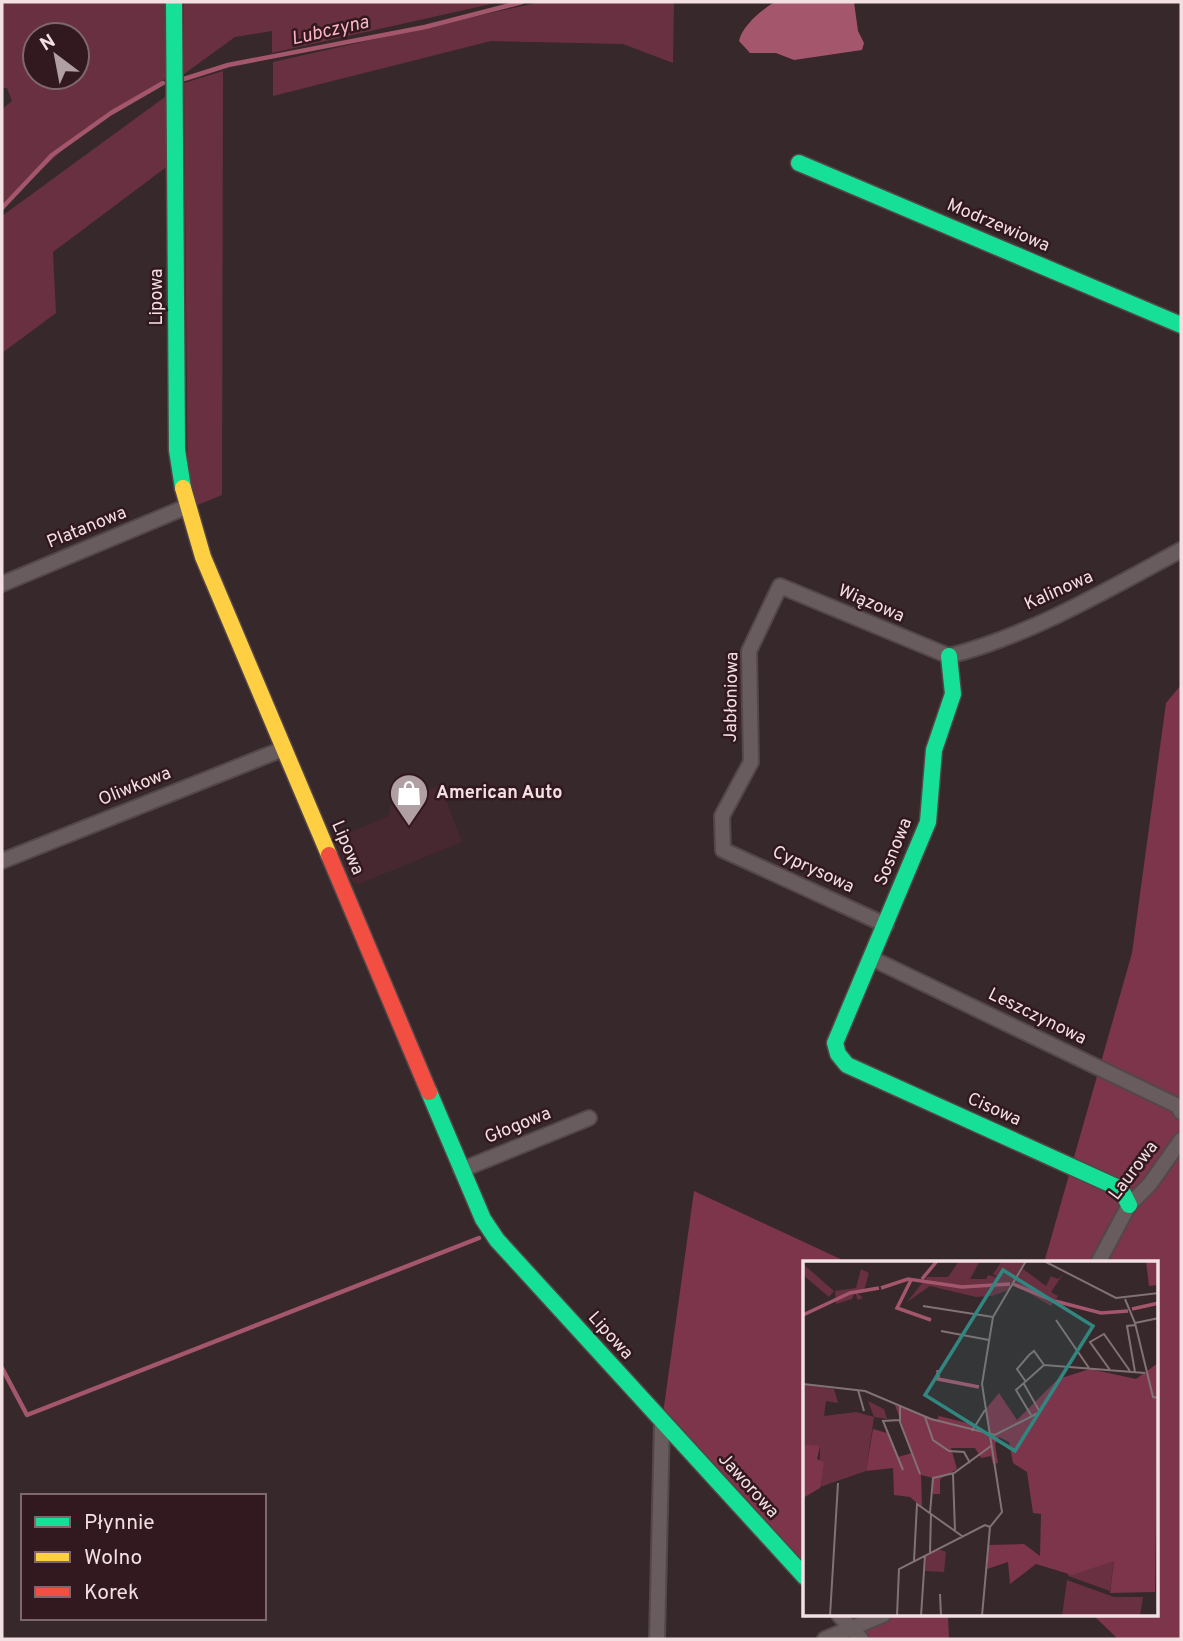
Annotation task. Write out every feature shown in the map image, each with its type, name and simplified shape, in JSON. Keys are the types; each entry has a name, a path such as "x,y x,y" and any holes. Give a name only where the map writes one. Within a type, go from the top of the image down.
{"street":[{"name":"Lipowa","path":"174,2 176,408 179,465 186,507 203,557 474,1202 497,1240 662,1421"},
{"name":"Modrzewiowa","path":"799,163 1181,326"},
{"name":"Platanowa","path":"2,584 186,507"},
{"name":"Kalinowa","path":"949,656 976,649 1102,593 1181,550"},
{"name":"Wiązowa","path":"780,586 949,656"},
{"name":"Jabłoniowa","path":"723,850 722,816 751,762 749,651 780,586"},
{"name":"Sosnowa","path":"838,1054 835,1043 873,959 928,822 934,750 953,694 949,656"},
{"name":"Oliwkowa","path":"2,861 283,749"},
{"name":"Cyprysowa","path":"723,850 886,925"},
{"name":"Leszczynowa","path":"873,959 1178,1106 1181,1112"},
{"name":"Cisowa","path":"838,1054 847,1065 1121,1189 1129,1205"},
{"name":"Głogowa","path":"461,1170 589,1118"},
{"name":"Laurowa","path":"1099,1261 1129,1205 1150,1184 1181,1140"},
{"name":"Jaworowa","path":"662,1421 803,1575"},
{"path":"657,1639 662,1421"},
{"path":"840,1616 857,1634"},
{"path":"825,1639 857,1634 882,1616"}],"shaded area":[{"path":"2,2 166,2 168,77 69,144 2,206 2,109 12,101 7,88 2,88"},
{"path":"184,2 500,2 272,53 272,31 235,37 184,74"},
{"path":"540,2 674,2 673,63 623,44 491,41 273,96 273,62"},
{"path":"775,2 854,2 858,31 864,43 862,50 794,60 776,53 750,53 739,41 741,35 753,18"},
{"path":"223,71 222,495 188,509 184,83"},
{"path":"169,94 169,165 53,252 56,313 2,353 2,216"},
{"path":"1181,685 1181,1639 1118,1639 1094,1616 1158,1616 1158,1261 1045,1261 1132,953 1166,703"},
{"name":"American Auto","path":"440,785 462,842 359,884 353,882 335,839 388,816 391,805"},
{"path":"694,1191 845,1261 803,1261 803,1575 662,1421"},
{"path":"840,1616 948,1616 949,1639 825,1639 851,1629"}],"waterway":[{"name":"Lubczyna","path":"184,79 228,65 425,27 522,2"},
{"name":"Lubczyna","path":"2,208 52,155 111,113 163,83"},
{"path":"2,1368 27,1415 479,1238"}],"traffic: fast":[{"path":"174,2 177,450 183,488"},
{"path":"799,163 1181,325"},
{"path":"949,656 953,694 934,750 928,822 835,1043 838,1054 847,1065 1121,1189 1129,1205"},
{"path":"429,1092 483,1219 497,1240 803,1575"}],"traffic: slow":[{"path":"183,488 203,557 329,855"}],"traffic: jam":[{"path":"329,855 429,1092"}],"place":[{"name":"American Auto","path":"409,827"}]}
